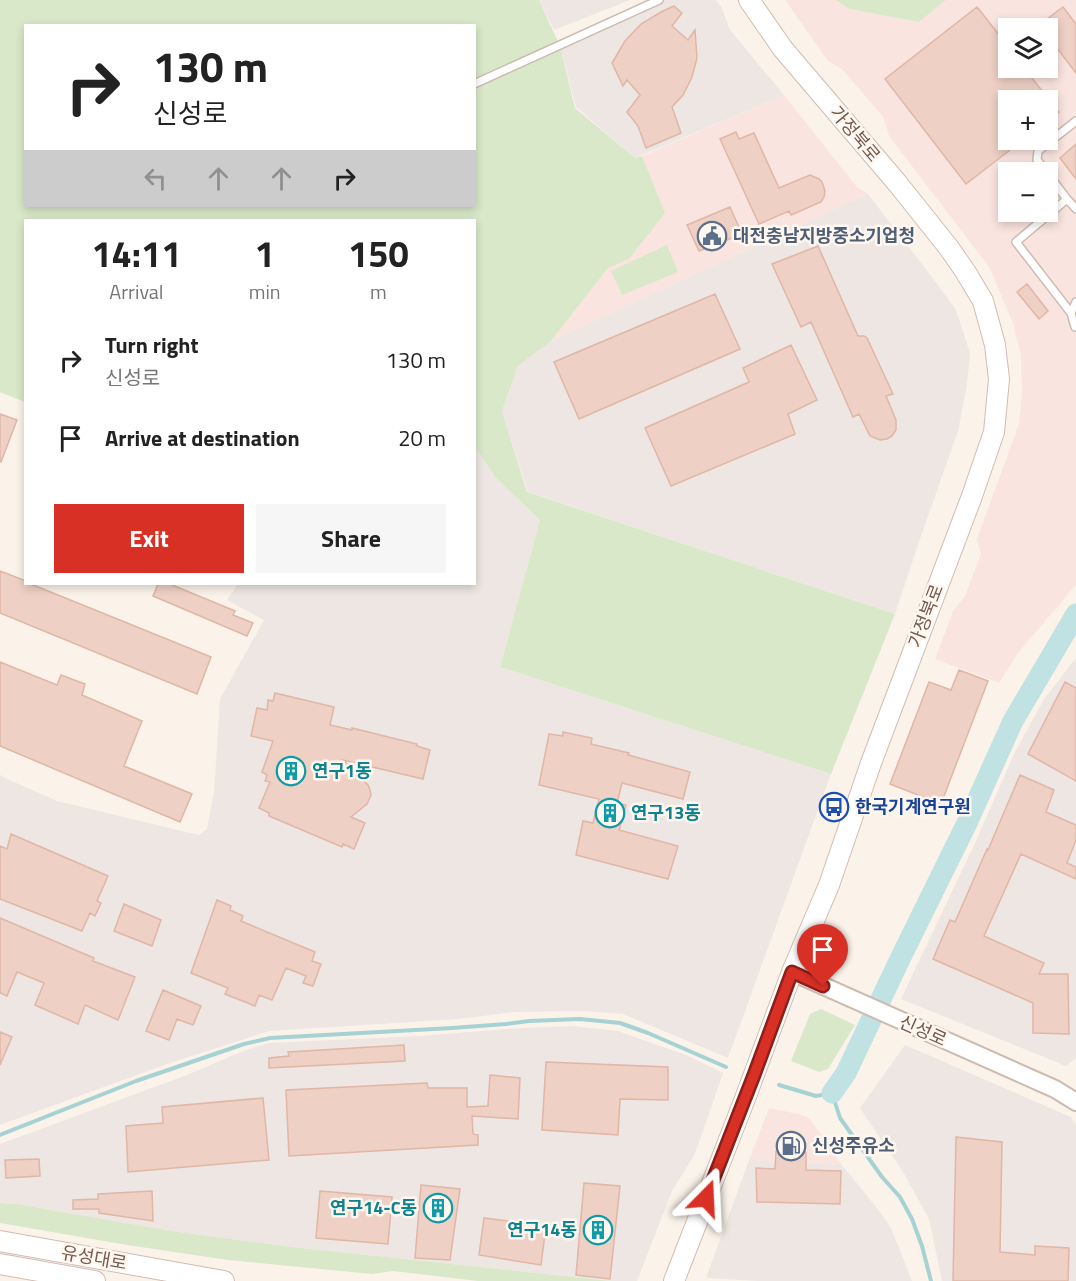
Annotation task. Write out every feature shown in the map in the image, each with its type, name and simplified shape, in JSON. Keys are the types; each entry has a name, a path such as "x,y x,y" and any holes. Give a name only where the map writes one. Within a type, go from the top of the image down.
{"main road":[{"name":"가정북로","path":"674,1281 792,972 829,885 871,763 972,496 994,432 999,379 995,345 983,301 965,271 898,184 783,49 749,0"},
{"name":"유성대로","path":"0,1240 224,1281"},
{"name":"유성대로","path":"0,1264 95,1281"}],"street":[{"name":"신성로","path":"792,972 1070,1094"}],"lane":[{"path":"476,83 659,0"},
{"path":"1039,162 1038,151 1076,121"},
{"path":"1058,187 1076,209"},
{"path":"1067,199 1016,242 1071,313 1075,327"},
{"path":"1071,313 1076,302"}],"shaded area":[{"path":"539,0 630,0 554,30"},
{"path":"662,0 716,0 722,8 730,30 784,95 635,158 576,107 560,46"},
{"path":"785,0 836,0 849,9 919,22 946,0 1076,0 1076,585 1018,653 999,683 935,659 953,611 965,596 981,554 977,539 1019,424 1022,392 1021,355 1013,323 989,267 889,136 883,117 842,69 828,61"},
{"name":"대전충남지방중소기업청","path":"784,95 857,187 868,194 551,341 608,268 629,259 664,213 642,156"},
{"path":"868,194 956,310 970,353 967,385 958,431 895,614 528,492 502,411 518,366 551,341"},
{"name":"한국기계연구원","path":"476,450 478,451 495,477 540,520 500,667 831,774 728,1058 623,1014 584,1011 513,1012 459,1019 269,1031 167,1064 0,1125 0,775 57,801 199,835 207,829 214,792 220,699 264,620 227,600 237,585 476,585"},
{"path":"1076,658 1076,1058 1066,1066 901,999 976,841 1014,754 1044,699"},
{"path":"573,1026 618,1031 686,1055 723,1073 695,1154 672,1191 637,1281 611,1281 292,1247 178,1232 18,1204 0,1203 0,1144 187,1075 243,1051 269,1043"},
{"path":"905,1045 1071,1117 1076,1125 1076,1281 942,1281 929,1219 903,1172 860,1108"},
{"name":"신성주유소","path":"769,1108 803,1115 810,1119 842,1165 749,1160"},
{"path":"749,1160 842,1165 891,1228 912,1281 759,1281 706,1278"}],"green space":[{"path":"0,0 539,0 560,46 575,108 635,158 642,156 665,213 629,259 608,268 551,341 518,366 502,411 527,492 895,614 831,774 500,667 540,520 495,477 476,450 476,219 24,219 24,402 0,392"},
{"path":"836,0 946,0 919,22 849,9"},
{"path":"667,245 678,272 622,295 611,271"},
{"path":"821,1009 855,1025 828,1069 819,1072 791,1061 810,1014"},
{"path":"0,1203 178,1232 292,1247 611,1281 478,1281 393,1271 372,1274 228,1260 0,1223"}],"building":[{"path":"674,6 682,13 672,26 688,40 695,30 697,58 692,77 683,95 672,107 681,133 646,148 638,126 627,112 640,95 627,80 623,86 612,63 625,41 641,24"},
{"path":"977,7 998,33 998,78 1032,78 1042,90 998,90 998,150 1010,150 966,184 885,79"},
{"path":"1063,7 1076,24 1076,73 1058,49 1058,18 1048,18"},
{"path":"736,132 739,139 754,133 779,188 810,175 819,179 825,191 821,202 791,215 789,211 759,224 720,139"},
{"path":"1076,144 1076,179 1060,158"},
{"path":"730,207 742,234 699,251 687,225"},
{"path":"818,246 858,336 867,338 893,394 886,396 896,420 896,430 887,439 880,440 870,436 859,414 853,417 811,322 801,327 772,264"},
{"path":"1027,284 1048,311 1039,319 1017,292"},
{"path":"715,294 740,349 579,419 554,362"},
{"path":"791,345 817,400 788,414 795,434 671,486 645,428 749,382 743,368"},
{"path":"0,414 17,420 1,462 0,461"},
{"path":"0,571 24,580 24,585 33,585 211,657 197,694 0,613"},
{"path":"158,585 172,585 235,611 233,615 253,623 247,636 153,596"},
{"path":"0,662 57,685 61,675 85,684 82,695 142,721 124,766 192,794 180,822 0,746"},
{"path":"959,670 988,681 941,804 890,784 929,682 951,690"},
{"path":"1065,682 1076,688 1076,781 1028,754"},
{"name":"연구1동","path":"275,693 334,707 330,725 417,744 417,746 430,750 423,779 343,760 368,785 371,795 367,804 351,817 365,823 354,849 343,844 342,847 269,816 269,813 259,808 270,782 265,781 267,775 262,772 273,741 251,736 257,708 267,710 268,700 273,701"},
{"name":"연구13동","path":"563,732 592,738 591,744 690,772 683,799 622,783 617,803 626,805 619,830 678,846 668,879 576,855 583,821 593,823 599,799 539,785 549,734 563,736"},
{"path":"1020,775 1054,790 1046,812 1076,825 1076,840 1067,863 1076,867 1076,879 1021,854 984,936 1044,963 1039,974 1068,974 1069,1034 1033,1033 1033,1003 933,959 950,920 955,922"},
{"path":"11,834 108,876 97,901 101,903 95,916 90,913 82,931 0,899 0,846 7,849"},
{"path":"217,900 231,906 230,910 243,916 241,921 315,952 312,961 321,964 313,986 303,983 306,976 286,968 272,1000 259,995 255,1006 225,994 228,988 191,973"},
{"path":"124,904 161,920 152,946 114,931"},
{"path":"0,918 94,958 93,961 135,977 118,1020 85,1005 78,1024 35,1005 44,983 17,972 7,996 0,993"},
{"path":"163,990 201,1006 193,1025 177,1019 169,1040 146,1031"},
{"path":"0,1032 12,1037 0,1065"},
{"path":"404,1045 405,1061 269,1068 269,1058 289,1056 288,1052"},
{"path":"546,1062 668,1067 668,1100 620,1099 618,1135 542,1130"},
{"path":"490,1075 520,1078 518,1119 472,1116 473,1134 478,1135 478,1145 289,1156 286,1090 427,1083 428,1088 467,1088 467,1107 488,1106"},
{"path":"263,1098 269,1160 128,1172 126,1126 163,1123 162,1107"},
{"path":"956,1137 1002,1142 1000,1252 1035,1255 1035,1246 1069,1248 1068,1281 953,1281"},
{"path":"787,1148 806,1152 806,1170 841,1171 840,1204 757,1202 756,1168 775,1169 776,1151 787,1151"},
{"path":"39,1159 40,1176 6,1178 5,1160"},
{"name":"연구14동","path":"584,1183 620,1186 610,1279 576,1275"},
{"name":"연구14-C동","path":"421,1185 460,1189 450,1260 415,1258"},
{"path":"152,1191 153,1221 99,1213 99,1209 73,1209 73,1200 98,1199 98,1194"},
{"path":"320,1191 392,1197 388,1244 316,1238"},
{"path":"484,1218 546,1226 541,1265 479,1255"}],"waterway":[{"path":"832,1093 846,1073 967,823 1013,721 1076,614"},
{"path":"0,1135 136,1081 244,1044 270,1038 580,1019 620,1023 726,1067"},
{"path":"779,1085 816,1096 832,1093 840,1118 882,1177 900,1197 912,1219 931,1281"}],"place":[{"name":"대전충남지방중소기업청","path":"712,236"},
{"name":"연구1동","path":"291,771"},
{"name":"한국기계연구원","path":"834,807"},
{"name":"연구13동","path":"610,813"},
{"name":"신성주유소","path":"791,1146"},
{"name":"연구14-C동","path":"438,1208"},
{"name":"연구14동","path":"598,1230"}],"route":[{"path":"706,1198 792,972 823,986"}]}
